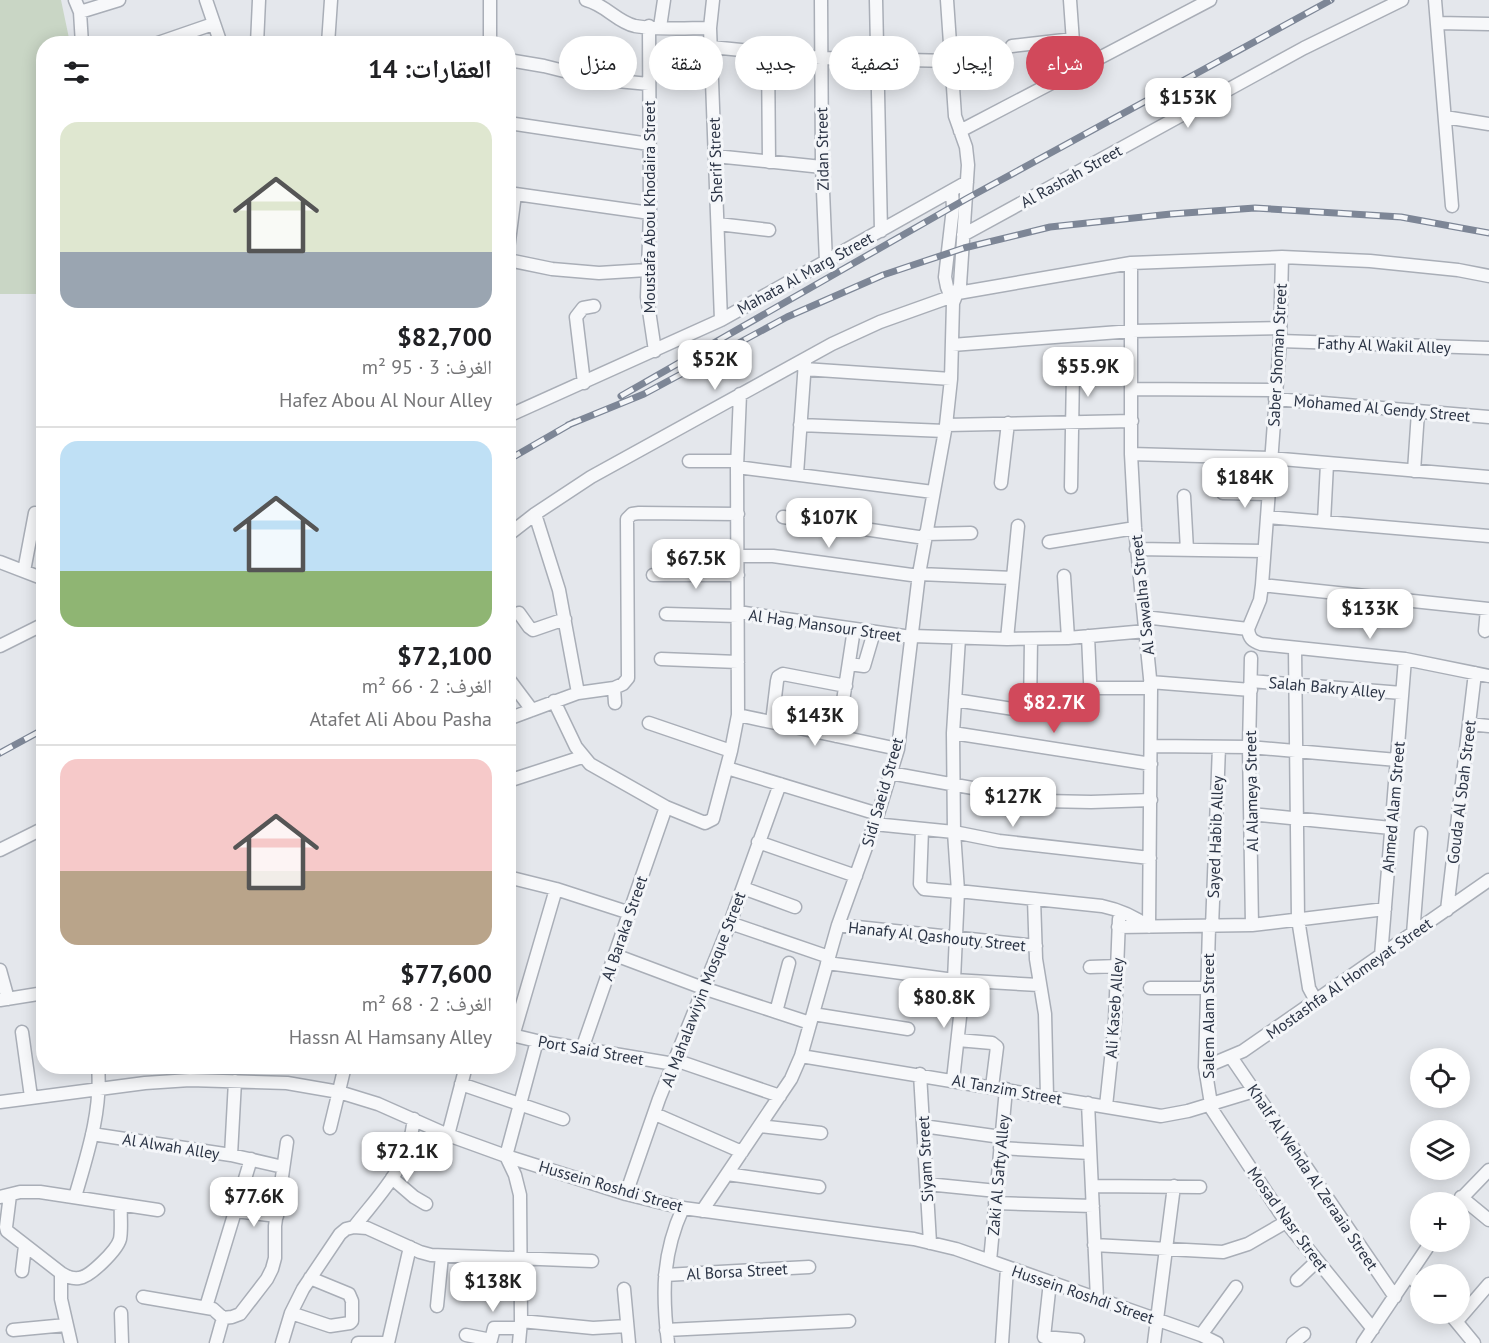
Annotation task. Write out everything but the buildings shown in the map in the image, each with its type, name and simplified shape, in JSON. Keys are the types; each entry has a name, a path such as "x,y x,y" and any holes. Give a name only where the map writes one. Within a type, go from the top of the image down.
{"street":[{"path":"81,36 77,6 119,0"},
{"path":"206,0 218,36"},
{"path":"257,36 259,0"},
{"path":"329,36 331,0"},
{"path":"490,0 490,36"},
{"path":"586,0 605,4 622,20 635,26 710,28"},
{"name":"Moustafa Abou Khodaira Street","path":"654,36 664,0"},
{"name":"Sherif Street","path":"710,36 712,0"},
{"name":"Zidan Street","path":"820,0 825,262"},
{"path":"876,0 877,36"},
{"path":"947,0 949,36"},
{"path":"1070,0 1073,36"},
{"path":"1104,55 1210,0"},
{"name":"Al Rashah Street","path":"963,235 1304,48 1402,0"},
{"path":"1436,0 1452,206"},
{"path":"1437,23 1489,24"},
{"path":"178,36 213,24"},
{"path":"817,58 829,58"},
{"path":"516,61 596,79 649,84"},
{"name":"Moustafa Abou Khodaira Street","path":"649,90 650,213 647,306 655,351"},
{"name":"Sherif Street","path":"713,90 721,321"},
{"path":"768,90 769,162"},
{"path":"878,90 881,231"},
{"path":"953,90 954,109 966,147 968,165 964,248 954,298"},
{"path":"960,130 1037,90"},
{"path":"1445,117 1489,124"},
{"path":"516,124 649,144"},
{"path":"715,156 822,167"},
{"name":"Mahata Al Marg Street","path":"516,412 721,321 967,183"},
{"path":"952,191 953,208 945,277 954,298"},
{"path":"516,194 650,213"},
{"path":"718,224 769,230"},
{"path":"516,529 591,477 740,394 804,363 856,332 954,298 1131,263 1282,257 1370,261 1458,270 1489,276"},
{"name":"Saber Shoman Street","path":"1248,629 1260,600 1262,585 1280,334 1282,257"},
{"path":"516,262 552,269 599,273 647,270"},
{"name":"Al Sawalha Street","path":"1131,263 1131,454 1136,549 1151,685 1149,927"},
{"name":"Sidi Saeid Street","path":"702,1211 791,1079 801,1056 838,925 898,749 919,575 946,428 951,379 954,298"},
{"path":"584,382 576,317 583,308 594,306"},
{"name":"Fathy Al Wakil Alley","path":"952,345 1132,331 1280,334 1489,348"},
{"path":"804,363 951,379"},
{"path":"797,474 804,363"},
{"path":"1071,487 1073,373"},
{"name":"Mohamed Al Gendy Street","path":"1132,389 1275,395 1418,412 1489,417"},
{"path":"554,701 582,757 598,770 666,807 705,823 710,822 715,815 738,715 737,464 740,394"},
{"path":"1414,471 1418,412"},
{"path":"800,425 946,428 1008,423 1132,421"},
{"path":"1001,483 1008,423"},
{"path":"1131,454 1270,458 1489,477"},
{"path":"689,461 737,464 933,492"},
{"path":"1324,522 1327,464"},
{"path":"1222,493 1268,494"},
{"path":"1184,496 1187,550"},
{"path":"24,571 35,513"},
{"path":"535,514 552,562 578,693"},
{"path":"516,715 578,693 614,688 623,684 628,678 627,519 632,514 738,514"},
{"path":"783,517 925,536 971,533"},
{"path":"1267,517 1489,537"},
{"path":"1007,639 1018,526"},
{"path":"1049,542 1135,528"},
{"path":"1136,549 1264,551"},
{"path":"738,556 761,555 919,575 1013,578"},
{"path":"0,562 36,576"},
{"path":"653,575 738,575"},
{"path":"1064,576 1068,638"},
{"path":"1262,585 1488,609 1485,631"},
{"path":"519,613 533,630 565,619"},
{"name":"Al Hag Mansour Street","path":"666,614 738,614 912,637 1031,639 1146,631"},
{"path":"1144,617 1248,629 1249,636 1254,642 1405,659 1489,676"},
{"path":"0,646 36,628"},
{"path":"836,736 854,629"},
{"path":"849,664 864,666 874,632"},
{"path":"1088,636 1091,703"},
{"path":"953,1080 958,1040 959,981 956,939 958,892 954,831 953,734 959,638"},
{"path":"1030,712 1031,639"},
{"path":"1295,648 1298,920 1309,988 1316,1001"},
{"name":"Al Alameya Street","path":"1251,658 1252,925"},
{"path":"661,659 738,662"},
{"name":"Ahmed Alam Street","path":"1381,956 1405,659"},
{"name":"Gouda Al Sbah Street","path":"1447,910 1475,673"},
{"path":"772,722 778,676 783,674 846,686"},
{"name":"Salah Bakry Alley","path":"1090,688 1151,685 1295,685 1402,693"},
{"path":"614,688 615,703"},
{"path":"516,689 532,710"},
{"path":"955,700 1052,715"},
{"path":"738,715 898,749"},
{"path":"649,723 731,751"},
{"path":"1469,724 1489,726"},
{"path":"953,734 1151,764"},
{"path":"1151,746 1250,747 1397,760"},
{"name":"Sayed Habib Alley","path":"1210,927 1219,747"},
{"path":"516,778 582,757"},
{"path":"727,768 780,784 876,819 922,829 954,831 999,841 1150,858"},
{"path":"890,773 1044,801 1151,800"},
{"name":"Al Mahalawiyin Mosque Street","path":"627,1194 674,1062 730,923 780,784"},
{"name":"Al Baraka Street","path":"582,1049 666,807"},
{"path":"1251,814 1391,828"},
{"path":"922,829 920,881 924,889 1034,898 1119,909 1135,916 1149,927"},
{"path":"0,850 36,832"},
{"path":"1413,934 1421,833"},
{"path":"758,842 856,876"},
{"path":"516,879 556,889 630,913"},
{"name":"Mostashfa Al Homeyat Street","path":"1205,1067 1231,1057 1316,1001 1489,880"},
{"path":"742,888 795,907"},
{"path":"516,1019 556,889"},
{"path":"1034,898 1039,985 1045,1014 1047,1096"},
{"name":"Ali Kaseb Alley","path":"1106,1106 1115,1021 1119,909"},
{"path":"1118,927 1252,925 1384,909"},
{"path":"730,923 828,960 959,981 1039,985"},
{"name":"Hanafy Al Qashouty Street","path":"838,925 1036,946"},
{"name":"Salem Alam Street","path":"1210,927 1206,988 1205,1067 1210,1104"},
{"path":"615,956 776,1012 812,1019 908,1029"},
{"path":"776,1012 789,963"},
{"path":"1090,967 1118,966"},
{"path":"0,970 4,1000 36,994"},
{"path":"1150,988 1206,988"},
{"path":"22,1032 31,1097"},
{"name":"Port Said Street","path":"516,1036 582,1049 674,1062 780,1096"},
{"path":"958,1040 992,1043 997,1047 993,1087"},
{"path":"519,1343 521,1324 520,1195 515,1174 506,1156 537,1041"},
{"name":"Al Tanzim Street","path":"801,1056 920,1074 1161,1116 1175,1115 1254,1091"},
{"name":"Khalf Al Wehda Al Zeraaia Street","path":"1231,1057 1395,1297"},
{"path":"75,1197 92,1134 100,1088 99,1074"},
{"path":"330,1128 343,1074"},
{"path":"448,1135 464,1074"},
{"name":"Siyam Street","path":"920,1074 930,1243"},
{"name":"Hussein Roshdi Street","path":"0,1102 100,1088 190,1080 287,1083 339,1092 378,1104 448,1135 506,1156 627,1194 683,1208 892,1236 956,1249 1157,1319 1217,1343"},
{"path":"231,1155 235,1081"},
{"path":"461,1084 563,1119"},
{"name":"Zaki Al Safty Alley","path":"990,1261 1006,1089"},
{"path":"1088,1103 1097,1299"},
{"name":"Mosad Nasr Street","path":"1210,1104 1286,1222 1373,1329"},
{"path":"655,1114 742,1152"},
{"path":"282,1343 291,1314 310,1278 340,1234 354,1227 404,1160 411,1140 414,1119"},
{"path":"760,1126 821,1133"},
{"path":"923,1126 1001,1142 1090,1153"},
{"name":"Al Alwah Alley","path":"92,1134 231,1155 283,1167"},
{"path":"143,1297 206,1307 213,1309 223,1318 240,1314 267,1279 275,1258 277,1216 286,1143"},
{"path":"206,1307 251,1160"},
{"path":"1467,1192 1489,1170"},
{"path":"727,1174 819,1187"},
{"path":"392,1178 426,1204"},
{"path":"927,1184 996,1197 1093,1206"},
{"path":"1092,1186 1200,1187"},
{"path":"1154,1343 1174,1186"},
{"path":"121,1204 119,1240 113,1250 90,1274 81,1278 70,1278 61,1273 10,1235 6,1227 5,1196 30,1191 75,1197 121,1204 158,1210"},
{"path":"1470,1207 1489,1220"},
{"path":"668,1343 665,1275 667,1251 673,1229 683,1208"},
{"path":"235,1211 277,1216"},
{"path":"1094,1245 1209,1252 1236,1249 1248,1245 1286,1222"},
{"path":"354,1227 367,1228 420,1252 442,1256 592,1261"},
{"path":"22,1271 25,1246"},
{"path":"358,1342 388,1343 410,1247"},
{"path":"1363,1343 1424,1252"},
{"path":"437,1306 442,1256"},
{"path":"1297,1280 1317,1261"},
{"name":"Al Borsa Street","path":"665,1275 810,1267"},
{"path":"1002,1343 1007,1268"},
{"path":"61,1273 61,1299 71,1343"},
{"path":"291,1314 330,1326 352,1321 352,1301 349,1294 310,1278"},
{"path":"1050,1282 1044,1337 1078,1340"},
{"path":"1470,1302 1489,1284"},
{"path":"1201,1335 1236,1287"},
{"path":"624,1289 629,1343"},
{"path":"121,1313 122,1343"},
{"path":"216,1343 223,1318"},
{"path":"666,1330 849,1321"},
{"path":"466,1335 489,1341 494,1328 521,1324 593,1328 627,1326"},
{"path":"1459,1324 1474,1343"},
{"path":"13,1330 66,1325"},
{"path":"1293,1343 1304,1334"}],"green space":[{"path":"0,0 61,0 69,36 36,36 36,294 0,294"}],"railway":[{"path":"621,396 966,199 1331,0"},
{"path":"568,425 644,394 787,317 883,275 964,248 1050,227 1255,208 1401,217 1489,233"},
{"path":"516,455 574,422"},
{"path":"0,753 36,733"}]}
